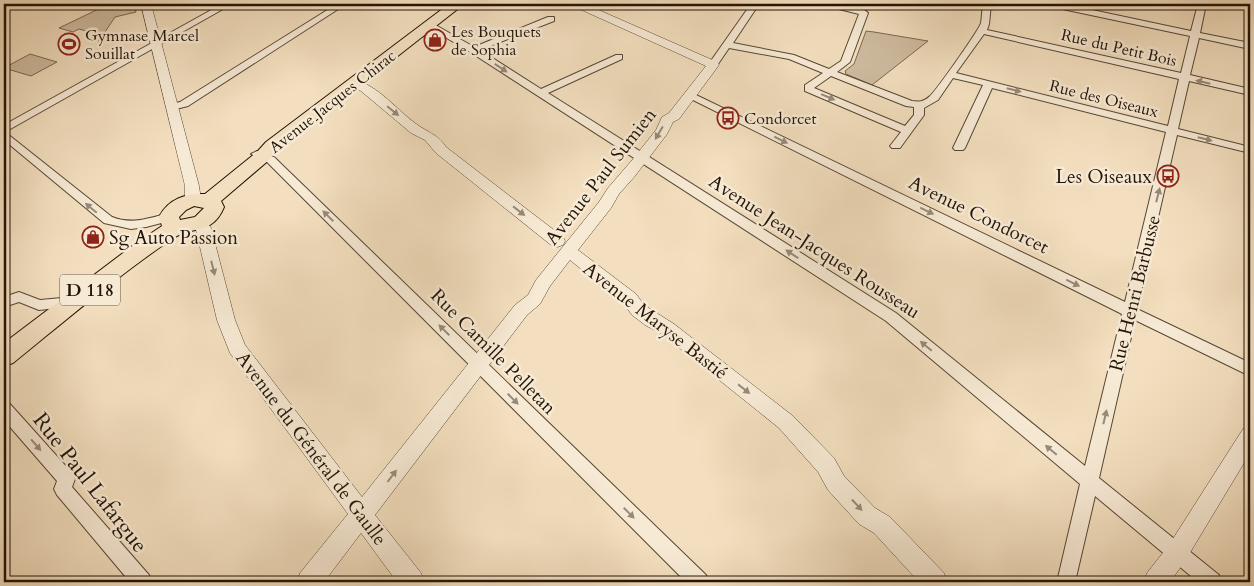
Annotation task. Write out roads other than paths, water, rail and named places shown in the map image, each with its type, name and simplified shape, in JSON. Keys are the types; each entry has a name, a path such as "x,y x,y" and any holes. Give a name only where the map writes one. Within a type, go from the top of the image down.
{"main road":[{"name":"Avenue Jacques Chirac","path":"178,222 174,208 200,200 457,4"},
{"path":"178,222 213,212 214,207 200,200"},
{"name":"D 118","path":"4,348 62,303 178,222"},
{"name":"D 118","path":"4,356 178,222"}],"street":[{"path":"146,4 154,44 192,186 200,200"},
{"path":"4,129 228,4"},
{"path":"172,107 184,104 342,4"},
{"path":"576,4 713,65 729,45 755,4"},
{"path":"823,4 860,10 864,13 845,62 809,87 809,89 907,131"},
{"path":"729,45 791,56 910,104 919,105 931,102 967,50 977,40 986,20 987,4"},
{"path":"1053,4 1250,46"},
{"name":"Rue Henri Barbusse","path":"1066,582 1202,4"},
{"path":"1239,4 1250,6"},
{"path":"473,50 551,19"},
{"name":"Avenue Jean-Jacques Rousseau","path":"429,25 473,50 891,317 1212,582"},
{"name":"Rue du Petit Bois","path":"981,31 1250,92"},
{"path":"540,94 619,57"},
{"name":"Avenue Paul Sumien","path":"309,582 521,310 530,305 539,293 563,246 606,204 616,186 625,180 662,131 667,120 674,116 713,65"},
{"name":"Rue des Oiseaux","path":"950,74 1250,150"},
{"name":"Avenue Maryse Bastié","path":"353,84 365,88 416,130 426,133 437,142 441,150 630,299 638,310 668,329 786,422 826,465 836,483 867,516 882,525 935,582"},
{"path":"959,148 989,84"},
{"name":"Avenue Condorcet","path":"690,96 1250,370"},
{"path":"896,146 919,115 919,105"},
{"path":"4,135 108,220 126,226 178,222"},
{"name":"Rue Camille Pelletan","path":"264,152 699,582"},
{"name":"Avenue du Général de Gaulle","path":"178,222 203,228 226,320 237,348 412,582"},
{"path":"4,302 19,297 39,305 62,303"},
{"name":"Rue Paul Lafargue","path":"4,409 66,479 63,489 142,582"},
{"path":"1156,582 1177,553 1250,435"}],"place":[{"name":"Les Bouquets de Sophia","path":"435,40"},
{"name":"Gymnase Marcel Souillat","path":"69,44"},
{"name":"Condorcet","path":"728,118"},
{"name":"Les Oiseaux","path":"1168,176"},
{"name":"Sg Auto Passion","path":"93,237"}]}
